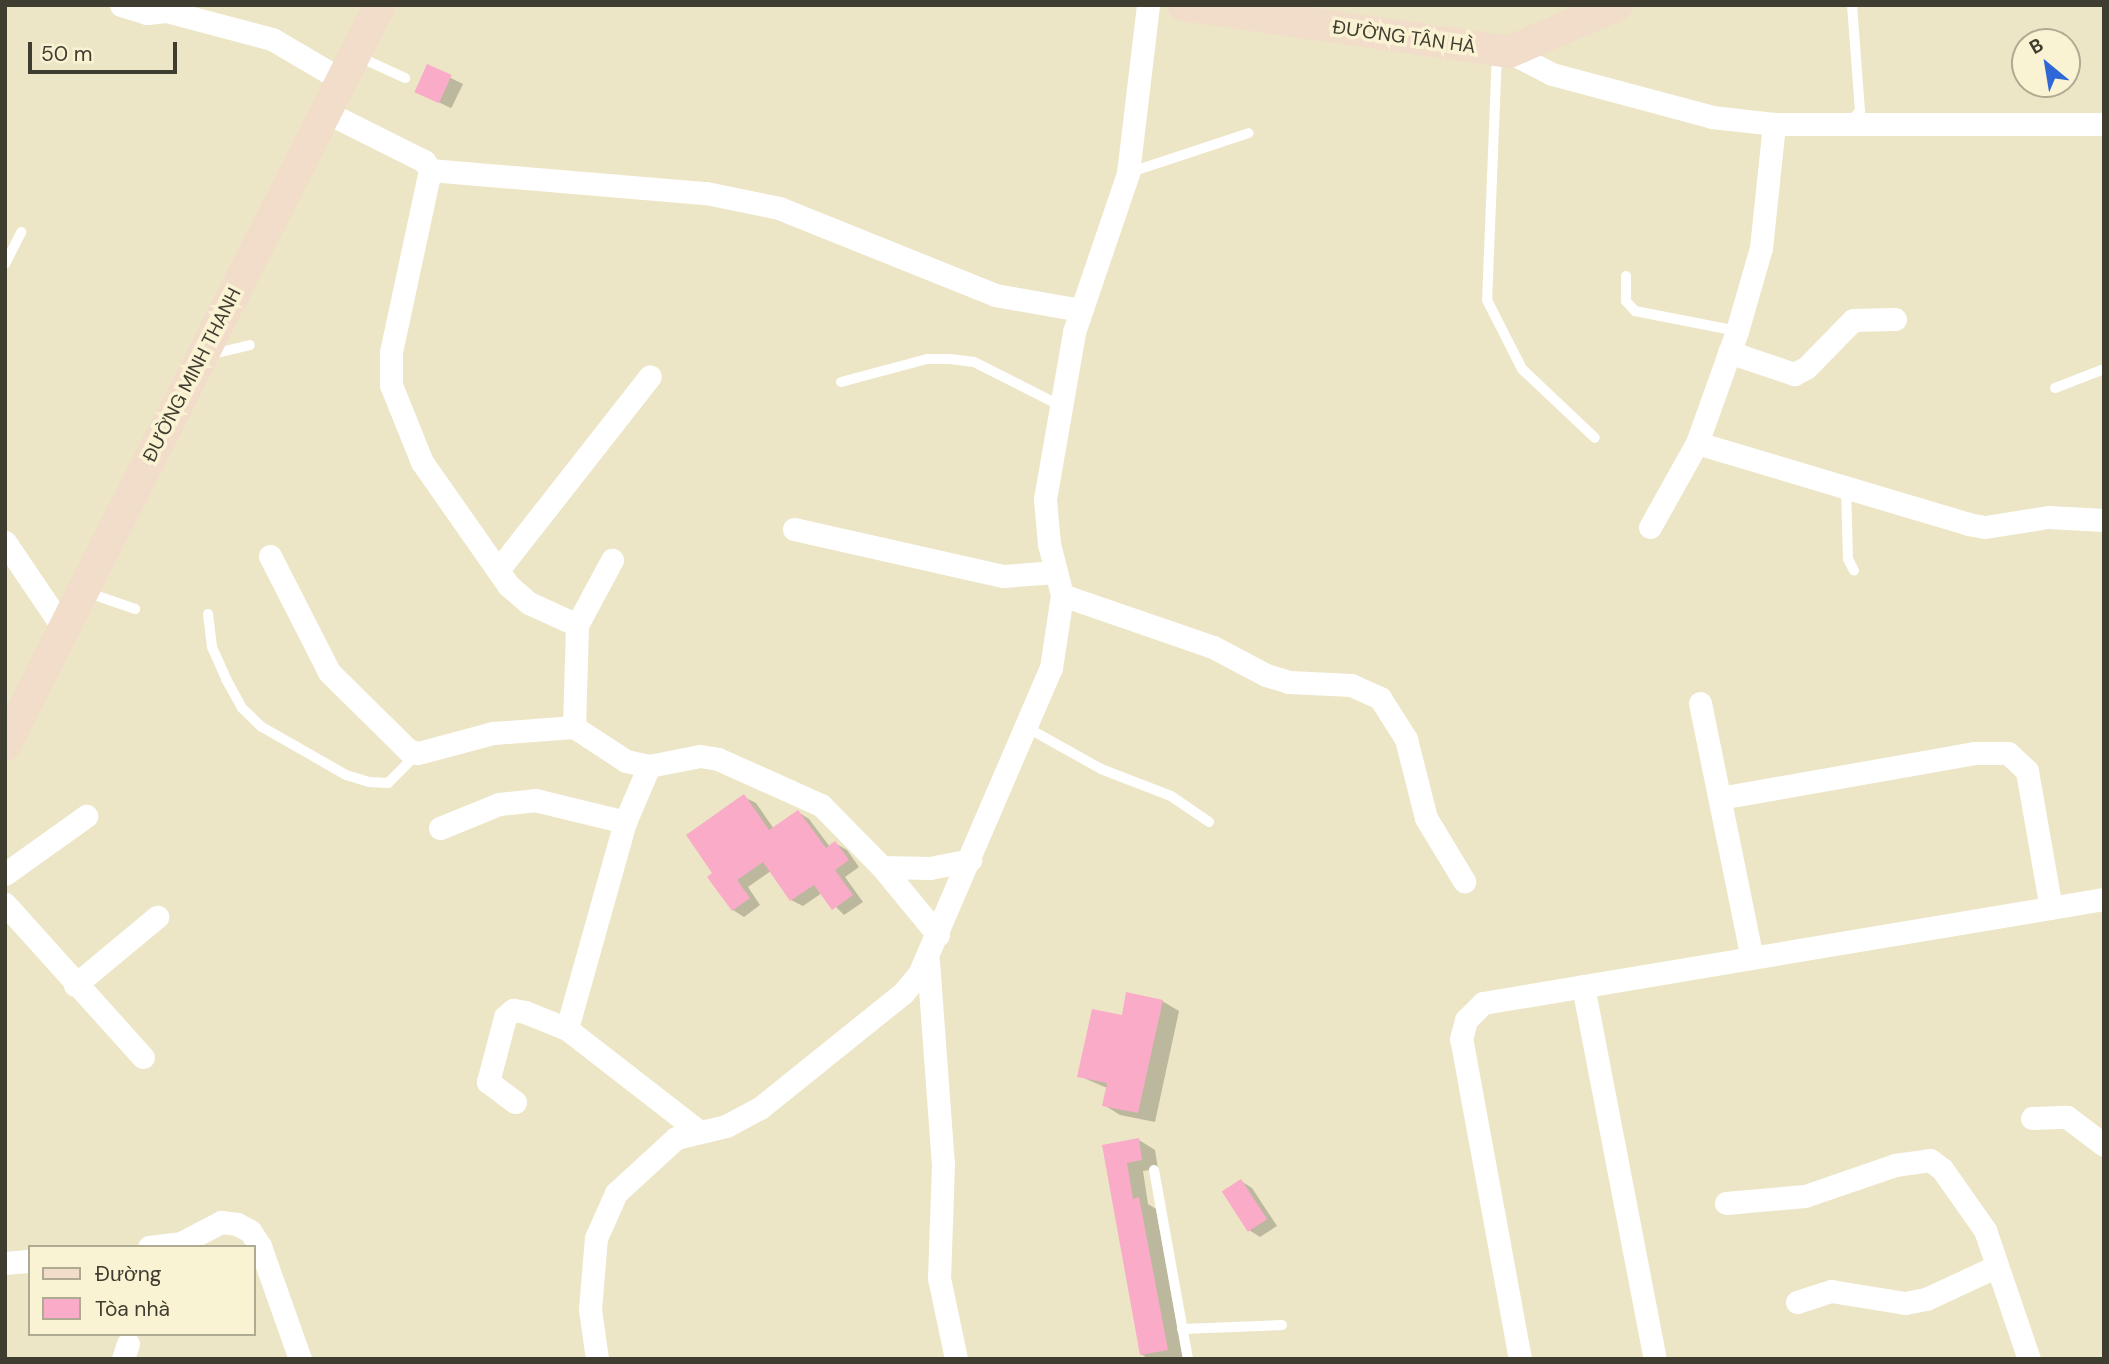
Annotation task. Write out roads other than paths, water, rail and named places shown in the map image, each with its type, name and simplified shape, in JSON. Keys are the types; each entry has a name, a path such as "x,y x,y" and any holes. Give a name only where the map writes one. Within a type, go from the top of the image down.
{"street":[{"path":"121,5 147,13 168,8 272,39 348,67"},
{"name":"ĐƯỜNG MINH THANH","path":"5,745 380,5"},
{"path":"597,1359 590,1309 596,1238 603,1214 616,1193 660,1149 676,1138 743,1120 903,993 928,961 1051,668 1062,595 1045,499 1080,310 1128,173 1148,5"},
{"name":"ĐƯỜNG TÂN HÀ","path":"1183,5 1503,51"},
{"path":"1503,51 1617,5"},
{"path":"1503,51 1552,74 1623,96 1712,117 1774,124 2104,124"},
{"path":"326,113 424,161 430,170 388,370 422,462 498,570 529,603 577,625"},
{"path":"1650,527 1697,443 1733,341 1761,247 1774,124"},
{"path":"430,170 706,193 779,208 995,295 1080,310"},
{"path":"1733,341 1794,374 1807,368 1853,320 1895,319"},
{"path":"498,570 650,376"},
{"path":"1697,443 1846,485 1924,513 1985,527 2048,517 2104,520"},
{"path":"794,529 1003,576 1056,572"},
{"path":"5,542 64,629"},
{"path":"270,556 329,672 408,750 418,753 493,733 574,727 626,761 649,766 700,756 718,759 821,805 881,867 938,935"},
{"path":"574,727 577,625 612,560"},
{"path":"1062,595 1213,647 1266,675 1289,682 1351,685 1380,698 1406,739 1426,818 1464,881"},
{"path":"1700,703 1752,958"},
{"path":"1720,798 1974,754 2008,753 2027,771 2051,908"},
{"path":"567,1029 625,822 649,766"},
{"path":"440,828 499,804 535,800 625,822"},
{"path":"5,874 86,816"},
{"path":"881,867 930,869 970,860"},
{"path":"1520,1359 1461,1039 1466,1020 1483,1003 2104,899"},
{"path":"5,904 75,985 143,1057"},
{"path":"75,985 157,917"},
{"path":"928,961 943,1164 939,1278 956,1359"},
{"path":"1583,986 1655,1359"},
{"path":"514,1102 488,1082 505,1017 513,1010 567,1029 700,1132"},
{"path":"2032,1118 2067,1117 2104,1145"},
{"path":"1726,1203 1805,1196 1895,1164 1930,1160 1978,1218 2029,1359"},
{"path":"165,1245 181,1243 221,1222 250,1231 260,1246 300,1359"},
{"path":"5,1264 28,1261"},
{"path":"1797,1302 1831,1291 1905,1303 1926,1299 1995,1267"}],"lane":[{"path":"1850,122 1860,111 1852,5"},
{"path":"1503,51 1487,300 1522,369 1595,438"},
{"path":"348,67 405,78"},
{"path":"1128,173 1249,133"},
{"path":"5,264 21,232"},
{"path":"1626,276 1626,301 1635,311 1733,341"},
{"path":"202,357 250,345"},
{"path":"841,382 927,359 950,359 974,362 1061,406"},
{"path":"2055,388 2104,369"},
{"path":"1846,485 1848,559 1854,571"},
{"path":"83,591 135,609"},
{"path":"208,614 212,647 226,679 242,708 262,727 346,775 369,782 388,783 418,753"},
{"path":"1026,727 1101,769 1171,796 1209,822"},
{"path":"1154,1170 1188,1359"},
{"path":"1182,1329 1282,1325"}]}
